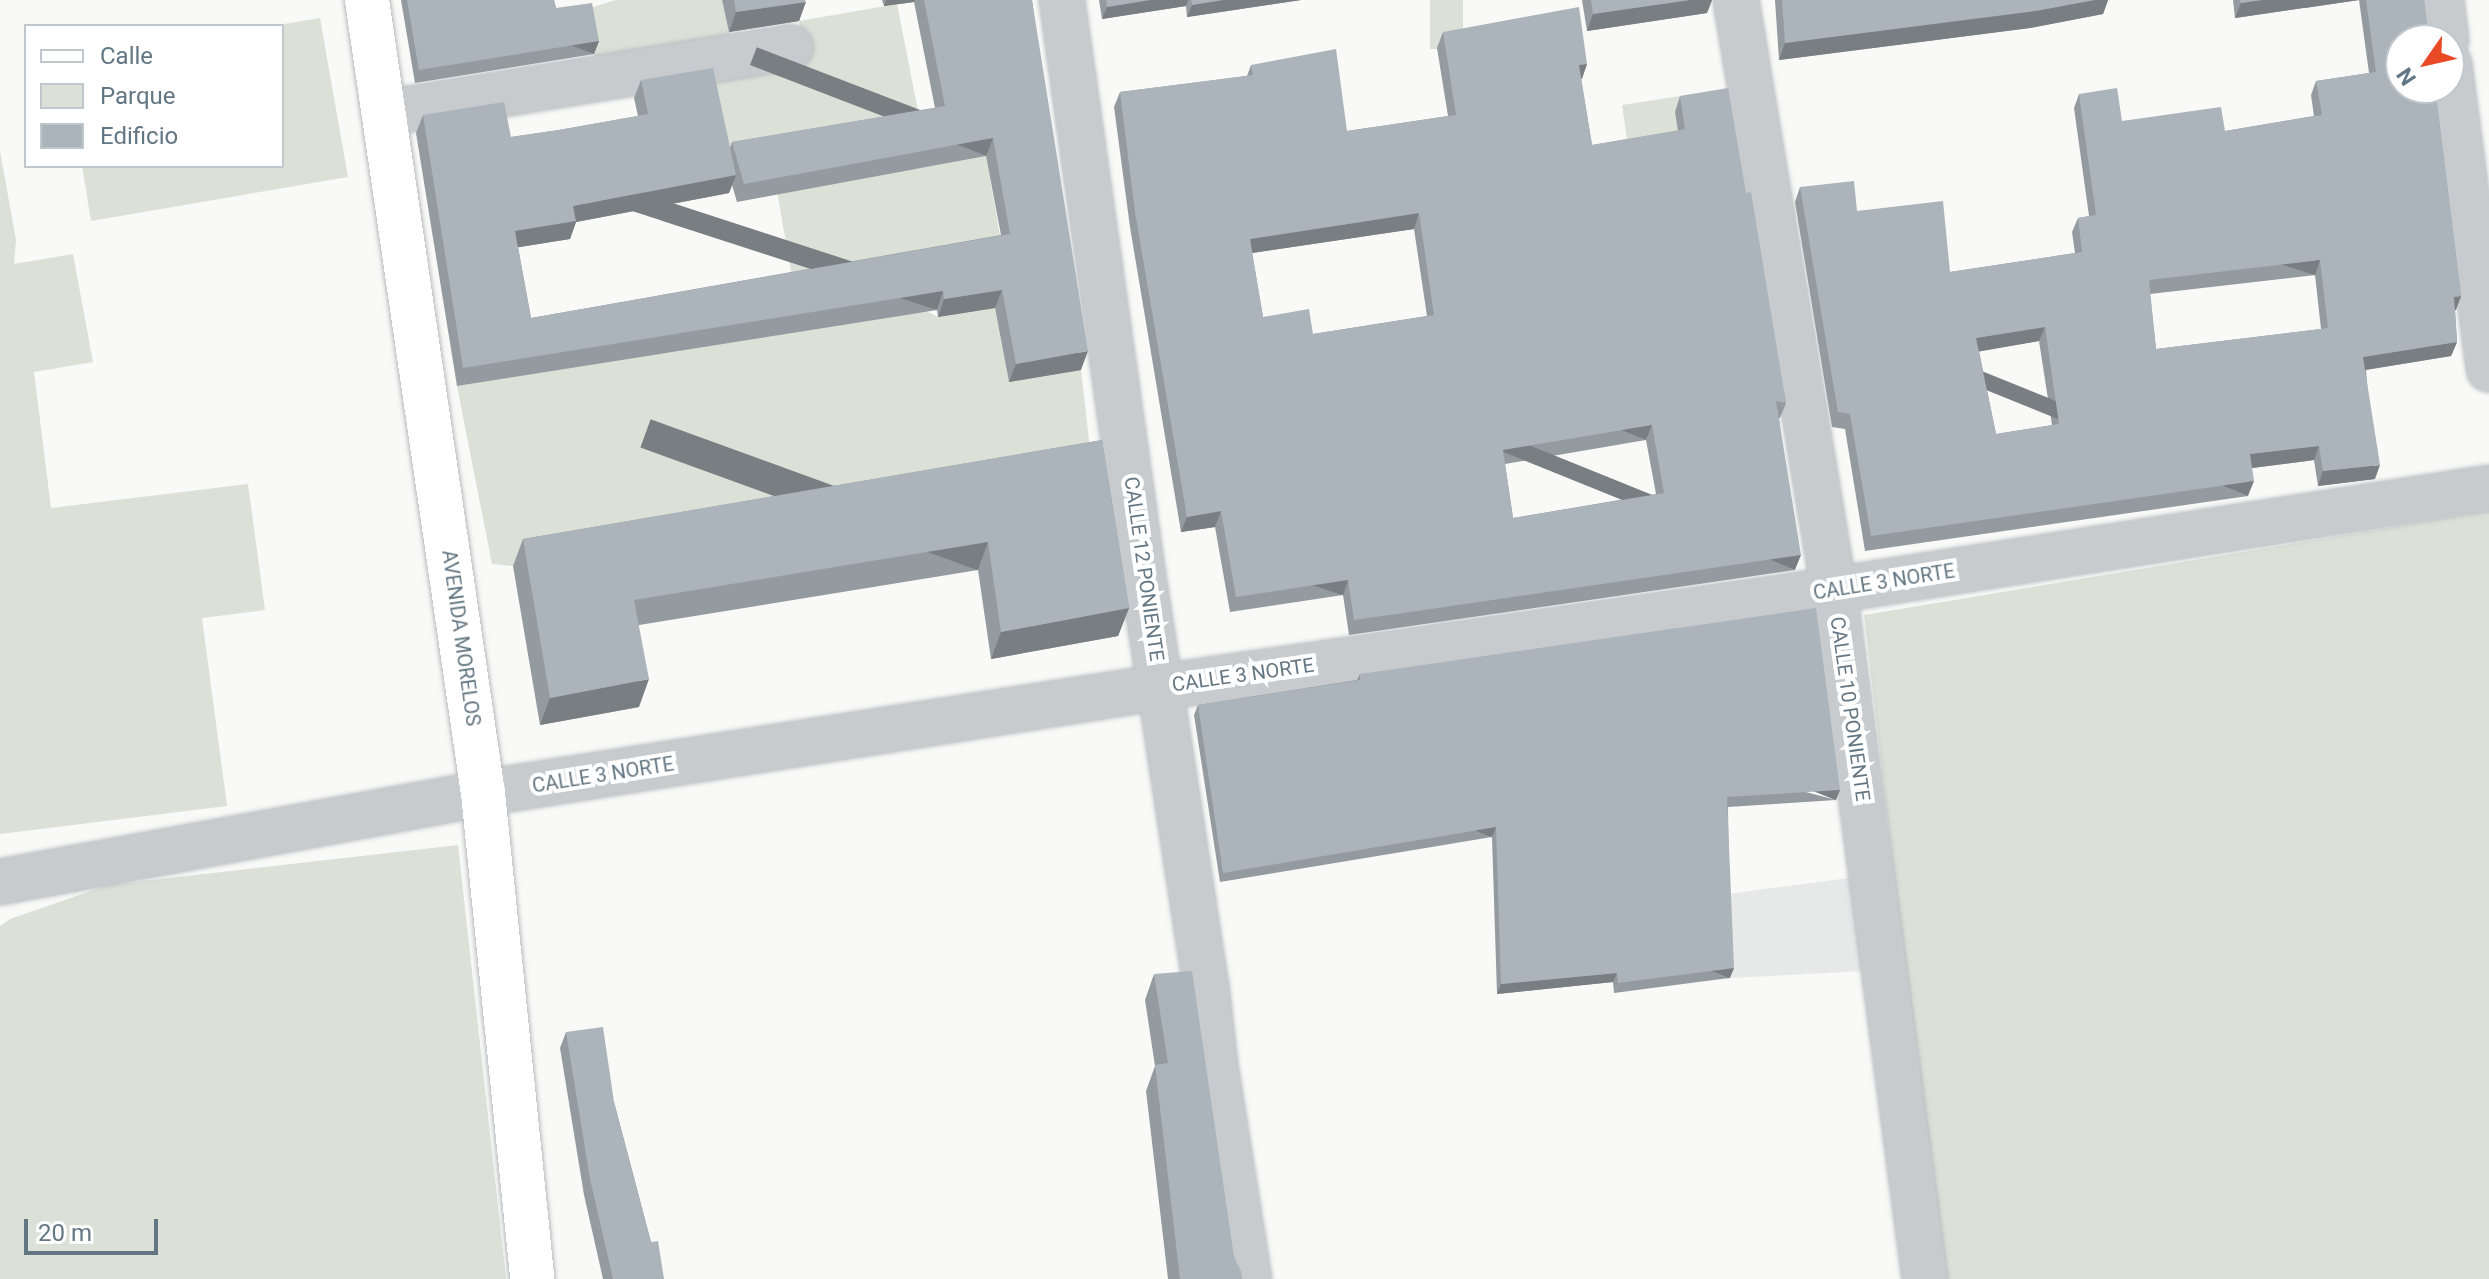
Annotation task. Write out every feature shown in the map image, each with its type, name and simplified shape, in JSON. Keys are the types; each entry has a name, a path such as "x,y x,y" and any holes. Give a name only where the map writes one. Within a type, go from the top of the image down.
{"main road":[{"name":"AVENIDA MORELOS","path":"367,0 483,793 532,1279"}],"street":[{"name":"CALLE 12 PONIENTE","path":"1062,0 1249,1279"},
{"name":"CALLE 10 PONIENTE","path":"1736,0 1834,590 1925,1279"},
{"path":"2441,0 2444,24"},
{"path":"385,113 791,47"},
{"path":"2454,104 2489,369"},
{"name":"CALLE 3 NORTE","path":"0,882 483,793 1161,687 1834,590 2489,488"}],"shaded area":[{"path":"1865,876 1885,970 1730,978 1727,894"}],"green space":[{"path":"616,0 722,0 730,34 596,63 586,9"},
{"path":"1430,0 1463,0 1463,49 1430,49"},
{"path":"897,4 921,126 722,161 704,76 805,55 799,21"},
{"path":"320,18 348,177 91,221 82,168 284,168 284,24"},
{"path":"1719,90 1680,145 1629,153 1622,105"},
{"path":"0,151 16,240 14,264 73,254 93,362 34,372 51,508 248,484 265,610 202,618 227,806 0,834"},
{"path":"986,156 1002,245 793,281 777,193"},
{"path":"995,308 1009,382 1081,370 1092,467 513,566 492,564 457,386 924,310 938,317"},
{"path":"2489,511 2489,1279 1941,1279 1864,615"},
{"path":"458,845 506,1279 0,1279 0,926 10,919 108,885"}],"building":[{"path":"407,0 554,0 556,8 592,3 599,41 419,70"},
{"path":"734,0 805,0 806,2 736,12"},
{"path":"924,0 1032,0 1088,351 1016,364 1002,290 944,299 943,291 463,368 423,115 504,102 511,137 559,130 648,114 641,80 713,68 736,175 573,206 576,221 515,231 531,318 1010,234 993,138 744,184 732,142 945,106"},
{"path":"1106,0 1150,0 1107,7"},
{"path":"1191,0 1223,0 1192,5"},
{"path":"1591,0 1690,0 1593,14"},
{"path":"1782,0 2095,0 2036,11 1785,43"},
{"path":"2366,0 2424,0 2427,24 2385,24 2385,104 2437,104 2461,296 2454,297 2457,342 2363,357 2380,465 2323,471 2319,446 2250,454 2254,481 1871,536 1850,414 1838,412 1800,187 1854,181 1857,211 1943,201 1950,272 2082,252 2078,218 2096,215 2079,94 2117,88 2122,121 2221,107 2225,131 2322,115 2316,81 2376,72","holes":["2320,260 2328,328 2156,349 2149,280","2045,327 2059,424 1996,434 1976,338"]},
{"path":"1579,7 1587,64 1579,65 1592,145 1685,129 1680,96 1728,88 1746,193 1751,192 1786,403 1776,401 1801,555 1354,620 1348,580 1236,597 1221,511 1187,517 1135,212 1120,92 1253,75 1251,65 1336,49 1347,131 1456,115 1443,32","holes":["1419,213 1434,315 1313,334 1309,309 1263,317 1250,239","1652,425 1664,493 1513,518 1503,450"]},
{"path":"1102,440 1129,608 1001,632 988,542 634,600 649,679 550,698 523,539"},
{"path":"1816,608 1840,790 1727,797 1734,968 1618,983 1617,973 1501,984 1496,827 1223,873 1198,705 1360,680 1360,674"},
{"path":"1192,971 1234,1257 1242,1279 1180,1279 1155,1065 1168,1063 1154,974"},
{"path":"603,1027 614,1102 651,1242 658,1241 664,1279 613,1279 590,1179 566,1032"}]}
